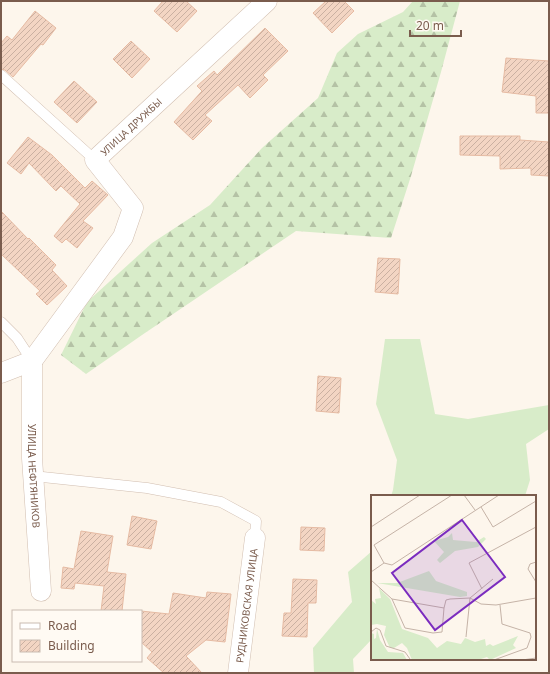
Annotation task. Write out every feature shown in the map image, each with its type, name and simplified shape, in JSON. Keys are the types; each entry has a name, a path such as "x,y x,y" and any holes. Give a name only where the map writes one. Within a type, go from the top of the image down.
{"street":[{"name":"УЛИЦА ДРУЖБЫ","path":"32,361 123,237 133,208 95,160 267,1"},
{"path":"1,373 32,361"},
{"name":"УЛИЦА НЕФТЯНИКОВ","path":"32,361 32,458 41,591"},
{"name":"РУДНИКОВСКАЯ УЛИЦА","path":"238,673 255,538"}],"lane":[{"path":"1,75 95,160"},
{"path":"1,322 17,338 32,361"},
{"path":"33,476 147,488 221,502 256,521 255,538"}],"green space":[{"path":"413,1 460,1 411,176 391,238 296,231 86,374 61,355 87,302 152,243 210,205 262,148 318,98 337,53 358,34 403,12"},
{"path":"385,339 420,339 435,414 468,419 549,405 549,429 526,444 530,480 525,495 391,495 397,460 376,404"},
{"path":"371,552 371,640 353,659 354,673 314,673 313,648 352,602 348,572"}],"building":[{"path":"163,1 186,1 197,11 177,32 154,11"},
{"path":"326,1 344,1 354,11 332,33 313,13"},
{"path":"35,11 56,28 43,45 41,44 13,77 5,70 1,69 1,43 7,36 12,40"},
{"path":"265,28 288,51 263,75 268,80 250,98 238,85 205,115 212,121 193,140 174,122 202,91 197,86 214,71 217,75"},
{"path":"131,41 150,59 132,78 113,59"},
{"path":"506,58 549,61 549,113 536,113 536,96 502,92"},
{"path":"74,81 97,102 77,123 54,102"},
{"path":"460,136 520,136 520,140 549,142 549,176 531,175 531,168 500,169 500,156 460,155"},
{"path":"28,137 52,155 85,188 92,181 108,195 83,221 93,228 77,248 66,239 62,243 54,236 80,204 61,186 56,191 29,163 21,174 7,163"},
{"path":"1,211 56,265 52,270 67,286 47,305 36,294 40,291 1,254"},
{"path":"378,258 400,259 398,294 375,292"},
{"path":"318,376 341,378 339,413 316,411"},
{"path":"132,516 157,521 151,549 127,545"},
{"path":"301,527 325,528 324,551 300,550"},
{"path":"81,531 113,536 107,572 126,574 122,610 101,610 104,586 75,583 74,589 61,588 63,567 74,569"},
{"path":"293,579 317,580 316,603 308,603 307,637 282,636 284,613 291,613"},
{"path":"207,592 231,594 225,642 206,640 186,656 202,673 164,673 147,658 152,652 142,643 142,611 169,614 173,593 206,598"}]}
